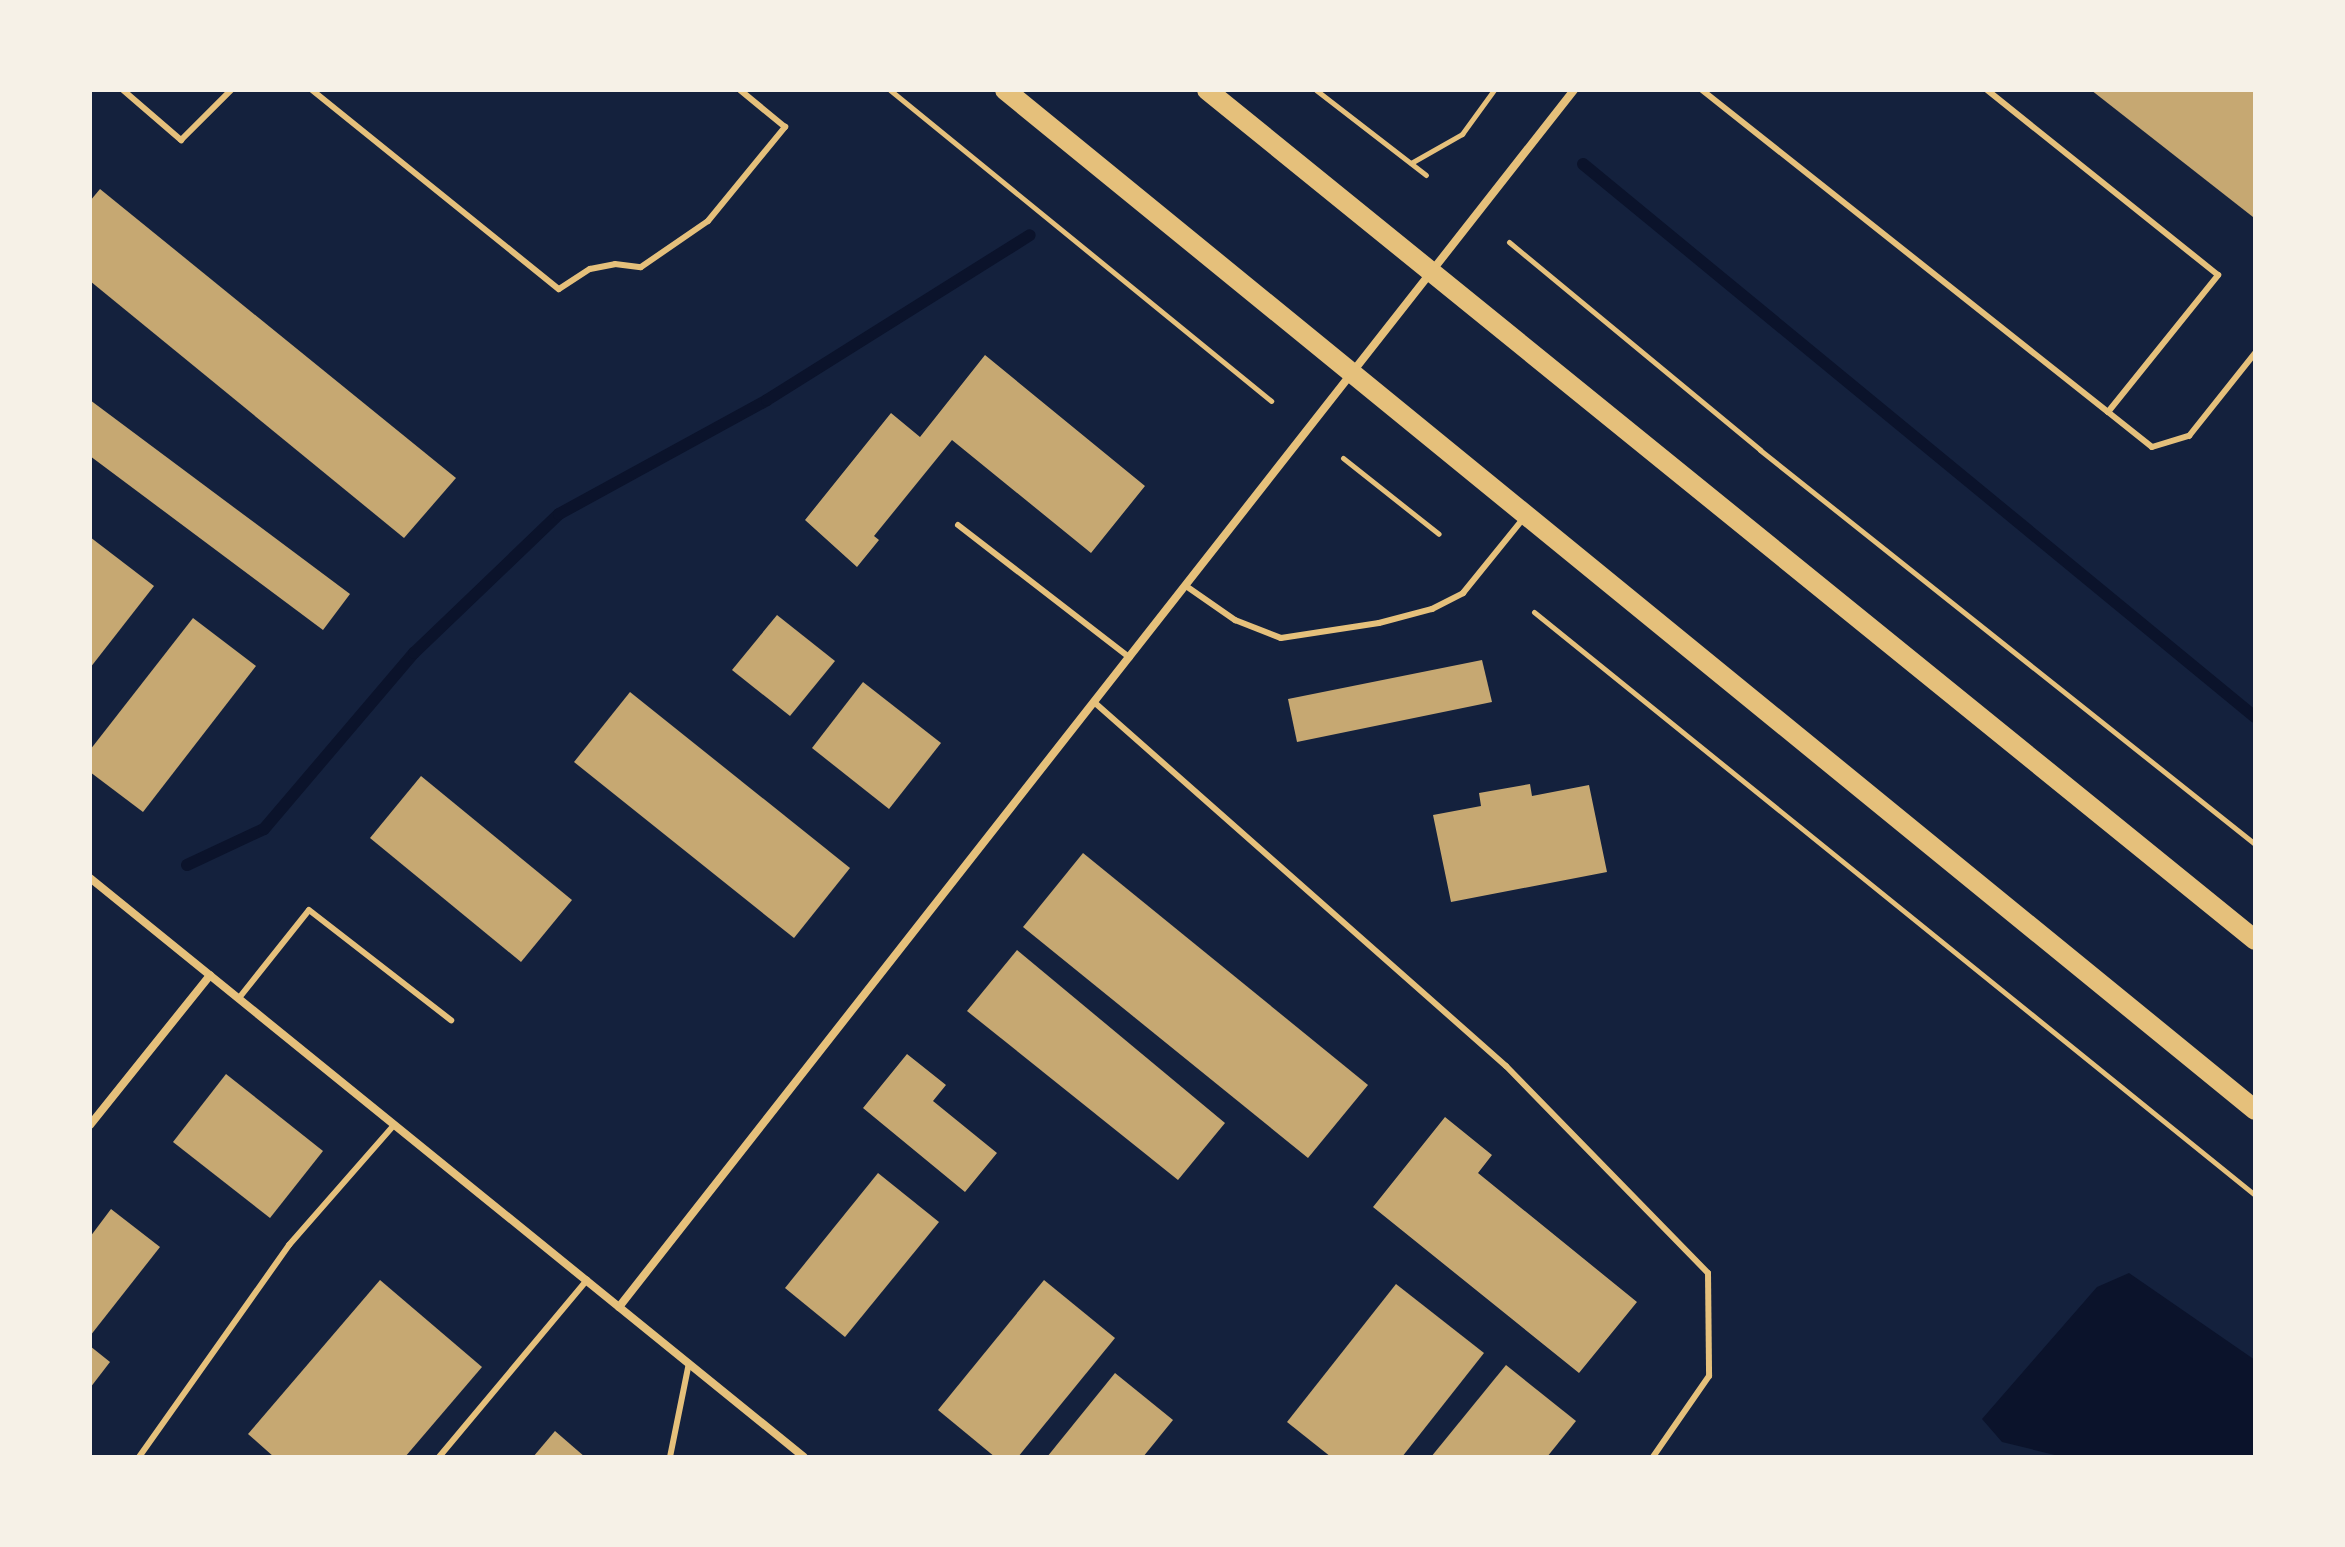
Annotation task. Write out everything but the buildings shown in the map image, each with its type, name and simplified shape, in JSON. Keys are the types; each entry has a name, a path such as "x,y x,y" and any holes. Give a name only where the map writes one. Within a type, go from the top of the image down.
{"main road":[{"path":"1005,90 1355,371 2255,1110"},
{"path":"1207,90 2255,940"}],"street":[{"path":"619,1307 1574,90"},
{"path":"90,878 804,1457"},
{"path":"90,1125 210,975"}],"lane":[{"path":"123,90 181,140 231,90"},
{"path":"312,90 559,289 590,269 615,264 641,267 708,221 785,127 740,90"},
{"path":"1702,90 2152,447 2189,436 2255,353"},
{"path":"1987,90 2218,275 2108,412"},
{"path":"1186,586 1235,620 1281,638 1379,623 1432,609 1463,593 1528,513"},
{"path":"958,525 1130,658"},
{"path":"1094,702 1506,1066 1708,1273 1709,1376 1653,1457"},
{"path":"239,998 309,910 451,1020"},
{"path":"139,1457 289,1245 394,1125"},
{"path":"439,1457 587,1280"},
{"path":"670,1457 689,1363"}],"path":[{"path":"890,90 1271,401"},
{"path":"1316,90 1426,175"},
{"path":"1411,163 1462,134 1494,90"},
{"path":"1509,242 1760,450 2255,844"},
{"path":"1343,458 1439,534"},
{"path":"1534,612 2255,1195"}],"water":[{"path":"2129,1273 2255,1360 2255,1457 2063,1457 2002,1442 1982,1419 2097,1287"}],"waterway":[{"path":"1583,164 2255,717"},
{"path":"187,865 264,829 414,653 559,514 767,400 1030,235"}]}
